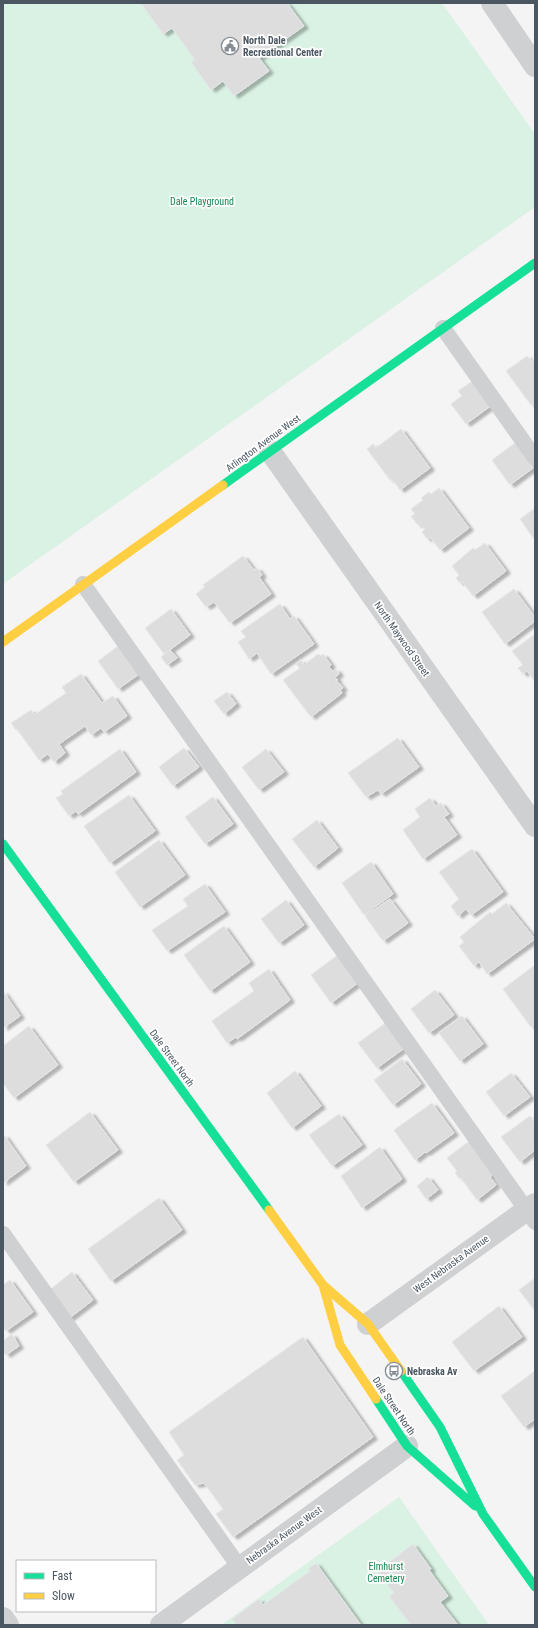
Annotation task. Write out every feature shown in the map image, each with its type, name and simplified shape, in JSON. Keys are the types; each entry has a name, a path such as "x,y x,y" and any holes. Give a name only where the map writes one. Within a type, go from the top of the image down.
{"main road":[{"name":"Arlington Avenue West","path":"3,642 535,263"},
{"name":"Dale Street North","path":"3,844 323,1285 368,1324 440,1427 483,1514 535,1587"},
{"name":"Dale Street North","path":"323,1285 340,1345 407,1446 483,1514"}],"street":[{"path":"492,3 535,66"},
{"name":"North Maywood Street","path":"270,452 535,826"},
{"name":"West Nebraska Avenue","path":"368,1324 532,1212"},
{"name":"Nebraska Avenue West","path":"161,1625 407,1446"},
{"path":"3,1618 8,1625"}],"lane":[{"path":"443,328 535,458"},
{"path":"83,584 532,1212"},
{"path":"3,1234 240,1568"}],"green space":[{"name":"Dale Playground","path":"3,3 442,3 535,134 535,207 3,584"},
{"name":"Elmhurst Cemetery","path":"399,1497 489,1625 221,1625"}],"building":[{"name":"North Dale Recreational Center","path":"141,3 287,3 304,26 259,58 269,71 234,96 223,81 211,90 191,62 195,60 172,28 163,34"},
{"path":"527,356 531,361 535,358 535,403 531,405 506,371"},
{"path":"474,380 492,405 466,424 451,404 462,396 458,391"},
{"path":"401,429 430,468 400,490 392,479 390,480 367,449 373,444 376,448"},
{"path":"515,443 533,468 510,485 492,460"},
{"path":"439,488 469,528 440,550 430,537 427,539 422,532 425,529 420,523 418,525 411,516 415,514 411,509 423,500 421,498 429,492 431,494"},
{"path":"535,508 535,538 534,539 520,519"},
{"path":"485,543 506,571 473,596 462,581 460,583 456,578 459,575 452,566 473,548 475,550"},
{"path":"243,556 254,570 257,568 262,575 259,577 271,594 230,623 214,602 206,607 196,594 205,587 203,585"},
{"path":"514,589 535,617 535,621 505,644 482,612"},
{"path":"280,604 290,619 294,616 314,644 271,674 257,653 249,659 238,642 246,637 241,631"},
{"path":"171,609 190,635 164,654 145,628"},
{"path":"535,634 535,682 527,671 523,674 518,668 523,665 512,651"},
{"path":"121,644 142,672 118,689 98,661"},
{"path":"170,650 177,658 167,665 161,657"},
{"path":"318,654 321,656 323,654 331,665 329,667 333,671 336,669 339,674 335,677 338,680 335,682 338,682 343,688 340,690 342,693 311,717 283,680 300,668 296,664 301,660 304,665"},
{"path":"81,674 102,703 113,696 127,716 104,732 101,728 91,735 85,726 59,744 65,753 54,762 48,754 39,760 11,723 31,710 34,715 66,693 62,687"},
{"path":"227,692 236,704 224,714 214,701"},
{"path":"398,738 419,767 381,794 378,790 366,797 348,773"},
{"path":"184,748 199,767 173,786 159,767"},
{"path":"120,749 136,772 78,814 76,811 69,816 56,798 63,794 61,791"},
{"path":"266,749 284,772 259,790 242,767"},
{"path":"129,795 155,831 110,863 84,826"},
{"path":"213,797 233,824 205,844 185,817"},
{"path":"430,798 436,806 441,803 449,814 444,817 457,835 423,859 403,830 420,817 415,809"},
{"path":"317,820 338,848 314,867 292,839"},
{"path":"159,840 185,875 140,907 115,872"},
{"path":"472,849 503,892 471,915 466,909 458,916 451,906 459,899 439,872"},
{"path":"371,862 393,894 364,915 342,883"},
{"path":"205,884 225,912 167,951 152,930 188,906 183,899"},
{"path":"390,899 408,923 383,941 365,916"},
{"path":"286,900 304,925 279,943 261,919"},
{"path":"506,903 535,939 487,974 479,962 474,966 459,946 464,942 460,937 490,912 492,914"},
{"path":"224,926 250,962 210,991 184,955"},
{"path":"339,954 359,982 331,1003 311,975"},
{"path":"535,965 535,1024 531,1027 503,989"},
{"path":"269,969 290,1000 237,1039 236,1037 227,1043 212,1021 254,991 249,983"},
{"path":"435,990 454,1015 429,1033 411,1009"},
{"path":"3,991 20,1016 3,1028"},
{"path":"462,1016 483,1044 460,1061 439,1033"},
{"path":"387,1022 406,1047 377,1068 358,1043"},
{"path":"29,1026 58,1065 14,1098 3,1083 3,1046"},
{"path":"402,1059 421,1084 393,1105 374,1080"},
{"path":"295,1071 321,1106 292,1128 267,1093"},
{"path":"511,1073 530,1097 504,1116 486,1092"},
{"path":"432,1103 454,1133 415,1160 394,1130"},
{"path":"90,1112 118,1150 74,1182 46,1145"},
{"path":"339,1114 362,1145 332,1166 309,1135"},
{"path":"530,1116 535,1122 535,1150 520,1162 501,1137"},
{"path":"4,1135 26,1166 3,1183 3,1136"},
{"path":"472,1139 496,1172 490,1177 496,1185 477,1200 461,1178 460,1179 455,1173 457,1171 447,1158"},
{"path":"380,1147 402,1179 362,1208 341,1176"},
{"path":"428,1177 438,1190 426,1199 417,1186"},
{"path":"159,1198 182,1230 111,1281 88,1249"},
{"path":"72,1272 93,1300 67,1320 47,1292"},
{"path":"535,1278 535,1311 519,1290"},
{"path":"10,1280 33,1312 6,1331 3,1327 3,1285"},
{"path":"499,1306 522,1337 474,1371 452,1342"},
{"path":"12,1334 19,1346 6,1355 3,1351 3,1341"},
{"path":"303,1337 373,1437 233,1537 216,1514 223,1509 204,1483 195,1485 177,1460 184,1455 169,1432"},
{"path":"535,1371 535,1419 524,1427 501,1396"},
{"path":"413,1544 431,1569 429,1570 448,1596 440,1602 458,1625 411,1625 389,1596 394,1593 377,1571"},
{"path":"316,1563 361,1625 237,1625 232,1619 259,1599 263,1605 310,1571 308,1569"}],"traffic: fast":[{"path":"223,485 535,263"},
{"path":"3,844 269,1210"},
{"path":"401,1371 440,1427 483,1514 535,1587"},
{"path":"376,1399 407,1446 475,1506"}],"traffic: slow":[{"path":"3,642 223,485"},
{"path":"269,1210 323,1285 368,1324 401,1371"},
{"path":"323,1285 340,1345 376,1399"}],"place":[{"name":"North Dale Recreational Center","path":"230,46"},
{"name":"Nebraska Av","path":"394,1371"}]}
